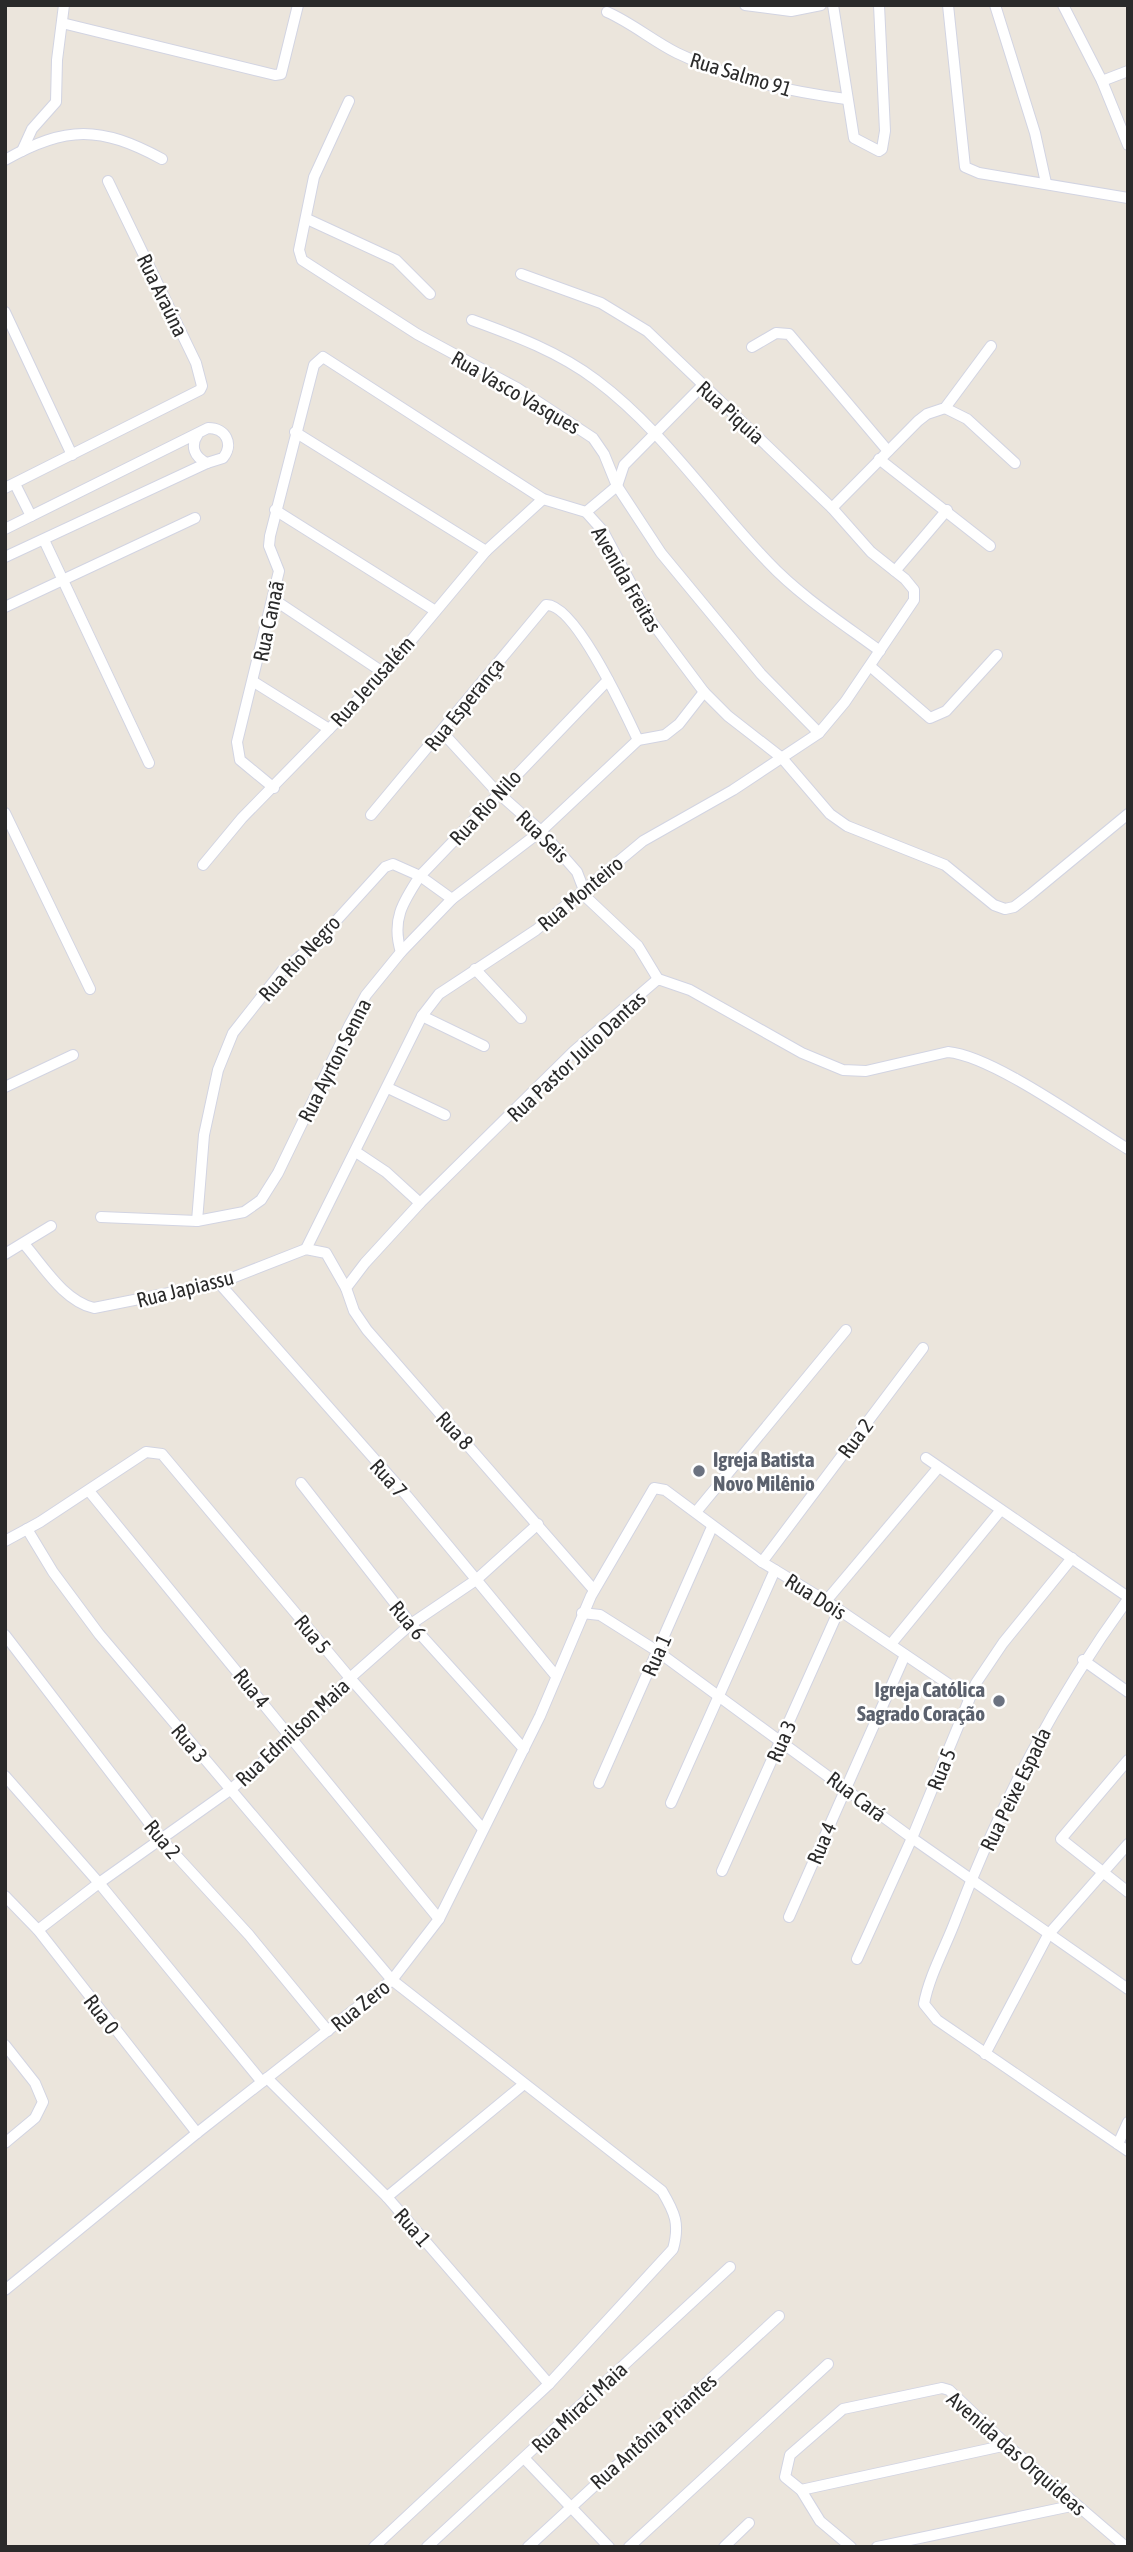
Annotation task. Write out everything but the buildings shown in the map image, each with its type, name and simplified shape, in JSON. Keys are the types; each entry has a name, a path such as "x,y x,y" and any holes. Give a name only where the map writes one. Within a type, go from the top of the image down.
{"street":[{"path":"22,151 32,129 55,102 64,5"},
{"path":"62,23 258,73 281,74 298,5"},
{"path":"745,5 792,11 821,5"},
{"path":"833,5 854,138 878,152 882,149 885,131 879,5"},
{"path":"948,5 955,46 961,113 960,138 965,167 974,172 1128,198"},
{"path":"995,5 1035,132 1046,183"},
{"path":"1063,5 1102,81 1128,145"},
{"name":"Rua Salmo 91","path":"607,12 631,23 676,53 728,74 792,91 846,99"},
{"path":"1102,81 1128,72"},
{"name":"Rua Vasco Vasques","path":"349,100 314,177 299,250 306,265 417,334 573,423 593,438 604,454 617,486 661,553 761,674 819,733"},
{"path":"5,160 56,137 99,133 121,138 162,159"},
{"name":"Rua Araúna","path":"72,455 201,389 199,369 108,181"},
{"path":"307,219 396,261 430,294"},
{"name":"Rua Piquia","path":"521,274 601,303 647,331 832,508 871,552 914,590"},
{"path":"5,312 72,455 10,486 31,516"},
{"path":"472,320 534,343 598,381 655,434 767,562 823,609 880,651"},
{"path":"752,347 776,333 789,334 888,451"},
{"path":"832,508 878,459 927,414 945,408 991,346"},
{"name":"Avenida Freitas","path":"317,359 328,358 543,499 586,512 603,531 651,621 704,691 728,716 782,758 830,814 847,826 945,865 999,907 1014,907 1128,814"},
{"name":"Rua Canaã","path":"274,788 240,760 236,752 279,571 269,546 275,510 317,359"},
{"path":"586,512 617,486 624,465 702,386"},
{"path":"945,408 975,425 1015,463"},
{"path":"5,528 198,434 214,428 224,433 229,443 223,458 5,557"},
{"path":"295,432 486,551"},
{"path":"198,434 194,451 207,463"},
{"path":"878,459 990,546"},
{"name":"Rua Jerusalém","path":"203,865 242,818 384,673 486,551 543,499"},
{"path":"275,510 434,610"},
{"path":"895,571 947,510"},
{"path":"5,607 195,517"},
{"path":"44,540 149,763"},
{"name":"Rua Monteiro","path":"306,1248 422,1016 439,994 537,930 618,859 656,832 733,790 819,733 871,667 912,606 914,590"},
{"path":"273,600 349,646 384,673"},
{"name":"Rua Esperança","path":"371,815 443,733 538,611 547,605 561,609 608,680"},
{"path":"871,667 930,718 946,711 997,655"},
{"path":"608,680 638,740"},
{"name":"Rua Rio Nilo","path":"401,952 394,931 405,899 420,876 497,792 608,680"},
{"path":"254,682 329,729"},
{"name":"Rua Ayrton Senna","path":"101,1217 197,1221 244,1212 261,1200 278,1173 366,995 401,952 452,899 541,831 638,740 665,734 679,724 704,691"},
{"name":"Rua Seis","path":"443,733 497,792 541,831 577,872 593,906 638,946 658,979"},
{"path":"5,813 90,989"},
{"name":"Rua Rio Negro","path":"197,1221 204,1135 218,1070 233,1033 282,971 315,944 385,867 393,864 420,876"},
{"path":"420,876 452,899"},
{"path":"475,969 521,1018"},
{"name":"Rua Pastor Julio Dantas","path":"346,1288 420,1203 574,1051 658,979 690,990 803,1053 843,1070 866,1071 948,1052 961,1053 995,1069 1128,1149"},
{"path":"422,1016 484,1046"},
{"path":"5,1087 73,1055"},
{"path":"388,1088 445,1115"},
{"path":"356,1152 386,1172 420,1203"},
{"path":"5,1254 25,1245 51,1227"},
{"name":"Rua Japiassu","path":"25,1245 63,1290 84,1306 93,1308 219,1283 306,1248"},
{"path":"306,1248 326,1253 346,1288"},
{"name":"Rua 7","path":"219,1283 556,1676"},
{"name":"Rua 8","path":"346,1288 354,1311 367,1330 538,1524 593,1593 600,1615"},
{"path":"696,1512 846,1329"},
{"name":"Rua 2","path":"762,1562 923,1348"},
{"name":"Rua 5","path":"89,1491 151,1450 162,1454 350,1678 483,1829"},
{"path":"926,1458 1128,1598"},
{"path":"826,1601 939,1468"},
{"name":"Rua 6","path":"301,1483 411,1624 524,1749"},
{"name":"Rua Zero","path":"5,2290 197,2133 392,1980 439,1919 524,1749 593,1593 652,1490 657,1487 665,1490"},
{"name":"Rua Dois","path":"665,1490 762,1562 826,1601 969,1698"},
{"path":"5,1541 89,1491"},
{"name":"Rua 4","path":"89,1491 439,1919"},
{"path":"891,1644 1000,1510"},
{"name":"Rua Edmilson Maia","path":"38,1930 230,1790 292,1737 350,1678 411,1624 476,1580 538,1524"},
{"name":"Rua 1","path":"599,1783 712,1527"},
{"name":"Rua 3","path":"27,1529 53,1572 99,1634 392,1980 662,2192 677,2215 678,2231 673,2249 550,2384 374,2547"},
{"name":"Rua 5","path":"857,1959 912,1838 969,1698 997,1650 1072,1558"},
{"path":"671,1803 722,1696 775,1570"},
{"name":"Rua Peixe Espada","path":"985,2054 927,2011 924,2004 927,1993 971,1880 1041,1733 1083,1660 1128,1598"},
{"name":"Rua 3","path":"722,1871 839,1610"},
{"name":"Rua Cará","path":"582,1613 600,1615 657,1651 722,1696 912,1838 1128,1989"},
{"name":"Rua 2","path":"6,1640 163,1841 249,1935 328,2031"},
{"name":"Rua 4","path":"789,1917 905,1655"},
{"path":"1083,1660 1128,1692"},
{"path":"1128,1759 1061,1839 1128,1892"},
{"name":"Rua 1","path":"5,1776 99,1883 264,2080 387,2197 550,2384"},
{"path":"1128,1844 1048,1935 985,2054 1128,2151"},
{"name":"Rua 0","path":"5,1896 38,1930 197,2133"},
{"path":"5,2045 35,2082 43,2102 35,2118 5,2143"},
{"path":"387,2197 524,2084"},
{"path":"1118,2144 1128,2122"},
{"name":"Rua Miraci Maia","path":"427,2547 730,2267"},
{"name":"Rua Antônia Priantes","path":"528,2547 779,2316"},
{"path":"629,2547 729,2458 828,2364"},
{"name":"Avenida das Orquideas","path":"801,2490 785,2477 786,2463 790,2455 843,2409 942,2388 949,2390 1007,2445 1126,2547"},
{"path":"852,2547 820,2521 801,2490 1007,2445"},
{"path":"524,2458 572,2505 609,2547"},
{"path":"877,2547 1076,2505"},
{"path":"724,2547 749,2523"}],"place":[{"name":"Igreja Batista Novo Milênio","path":"699,1471"},
{"name":"Igreja Católica Sagrado Coração","path":"999,1701"}]}
